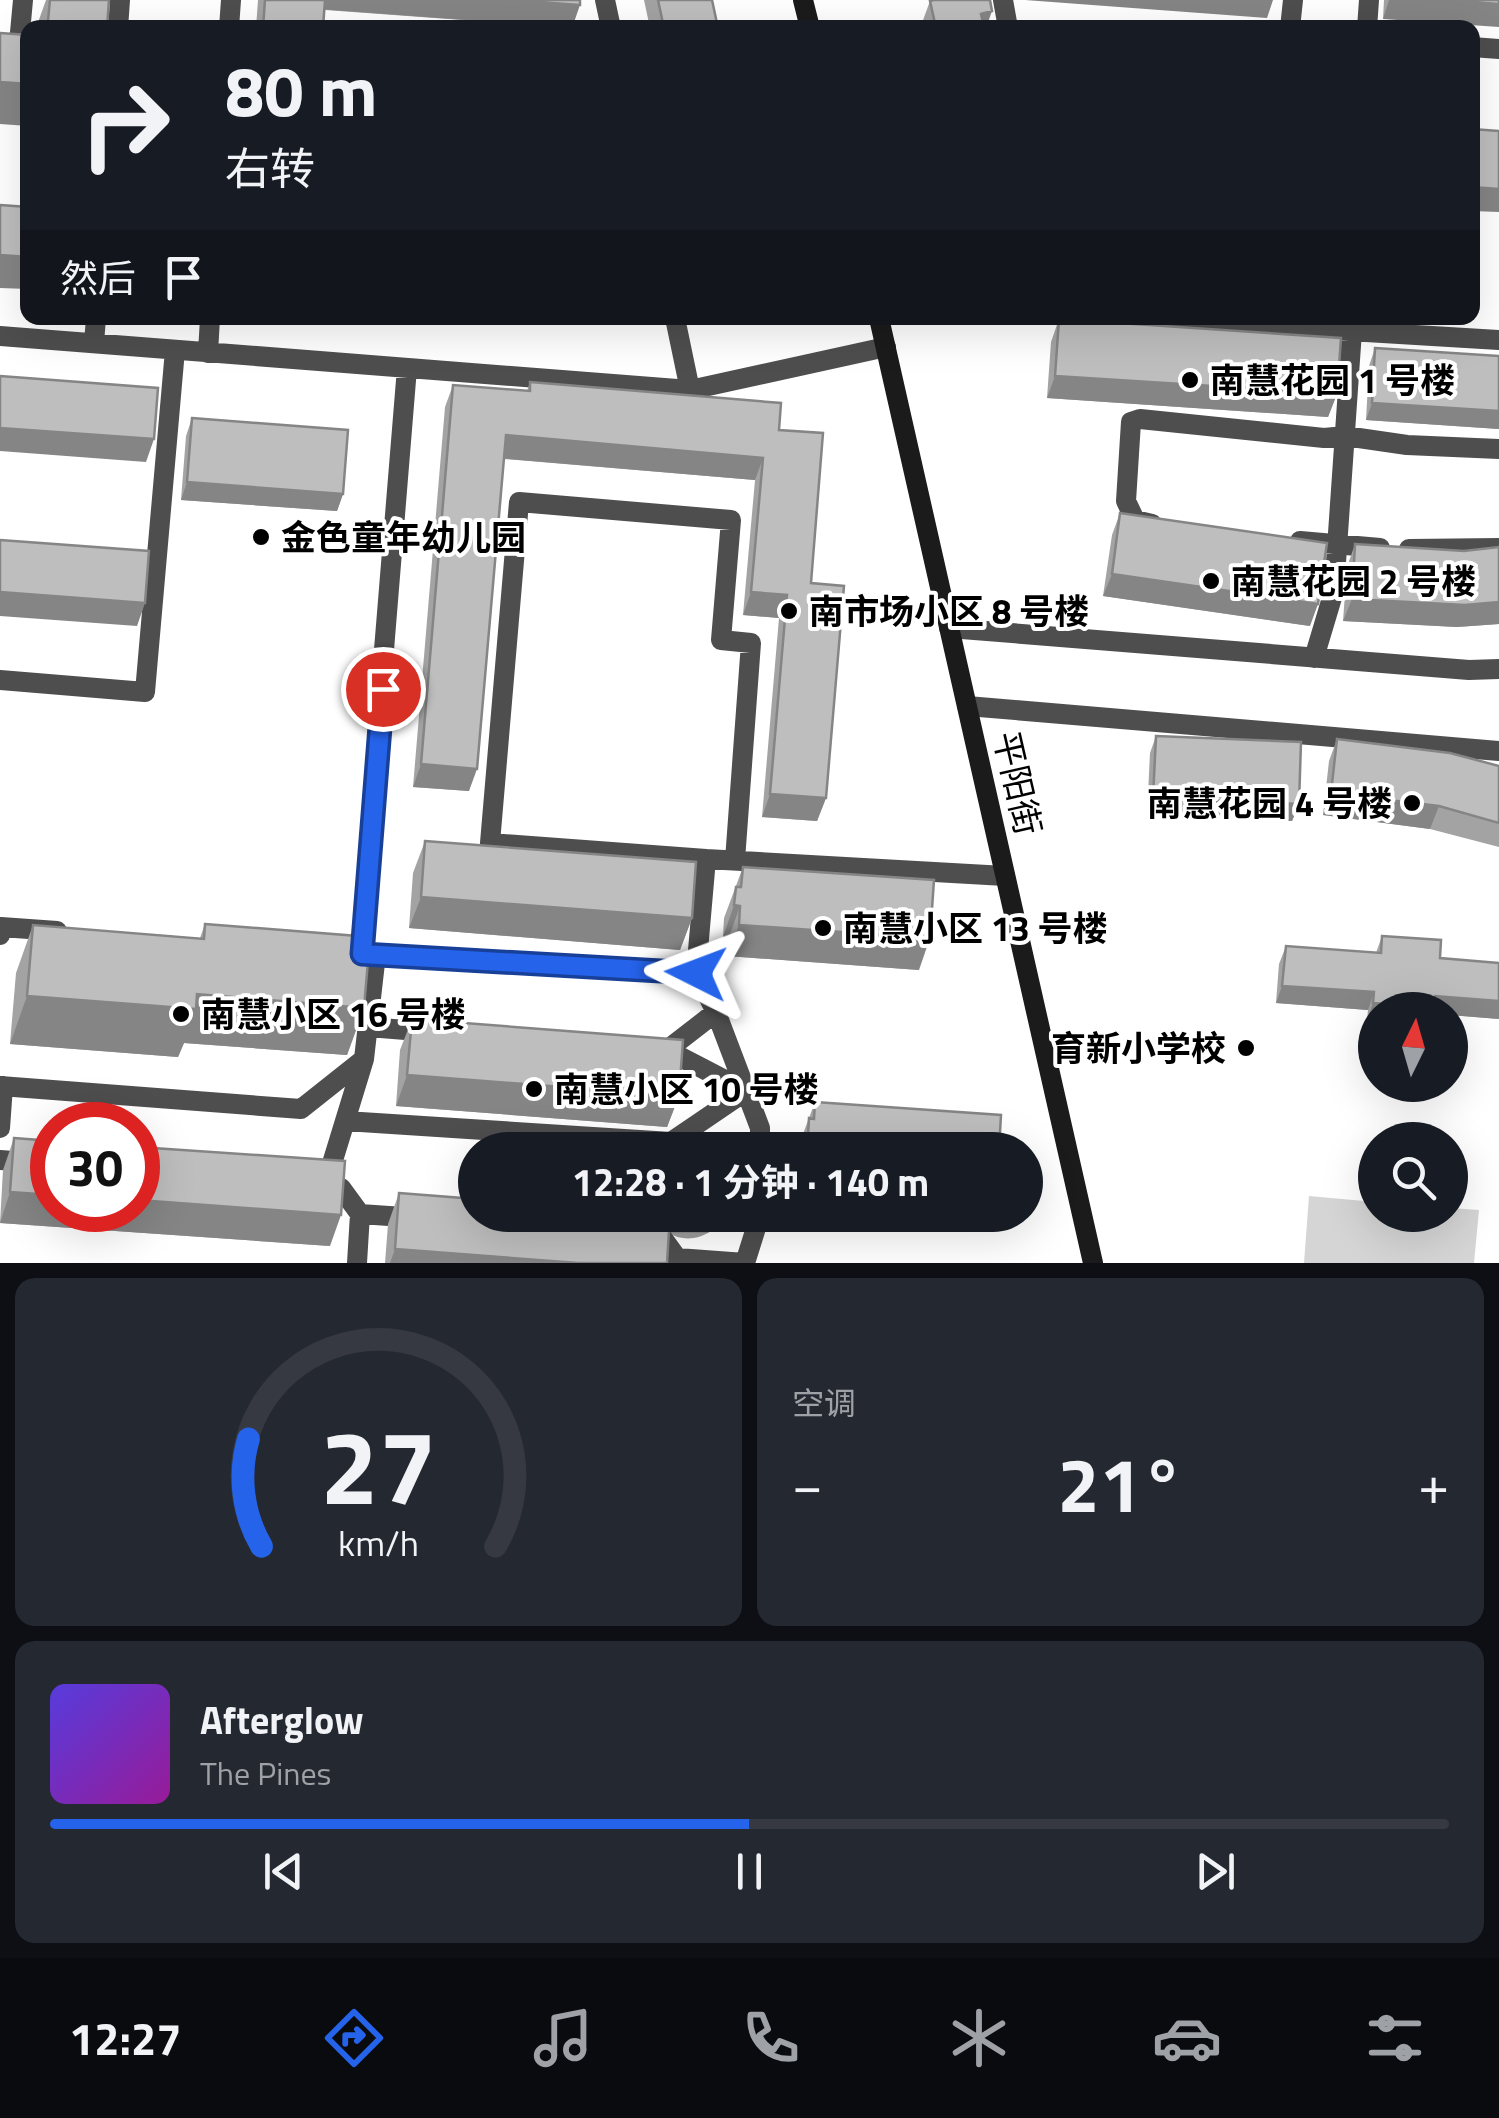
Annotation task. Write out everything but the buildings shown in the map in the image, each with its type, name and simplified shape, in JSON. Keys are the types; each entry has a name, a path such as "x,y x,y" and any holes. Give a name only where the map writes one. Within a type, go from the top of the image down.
{"main road":[{"name":"平阳街","path":"881,325 1094,1263"}],"street":[{"path":"0,53 18,54 20,32"},
{"path":"94,343 95,325"},
{"path":"208,352 210,325"},
{"path":"676,325 690,390"},
{"path":"1293,325 1499,340"},
{"path":"1314,658 1334,592 1352,331"},
{"path":"0,336 690,390 886,347"},
{"path":"0,680 145,692 174,350"},
{"path":"384,662 408,368"},
{"path":"1178,529 1135,520 1130,511 1126,501 1131,422 1140,419 1324,438 1345,436 1499,449"},
{"path":"735,860 751,643 720,640 731,520 519,502 490,842 706,860 1006,876"},
{"path":"1284,540 1396,550 1499,548"},
{"path":"949,628 1469,670 1499,669"},
{"path":"357,1263 360,1214 342,1188 317,1182 345,1122 364,1059 383,689"},
{"path":"967,706 1499,751"},
{"path":"706,860 696,973 716,1012 760,1132"},
{"path":"0,935 1,926 83,933"},
{"path":"331,952 696,973"},
{"path":"667,1050 716,1012"},
{"path":"368,1027 442,1033"},
{"path":"630,1047 667,1050 746,1091"},
{"path":"0,1128 2,1086 301,1108 364,1059"},
{"path":"345,1122 671,1142 746,1091"},
{"path":"0,1160 30,1162"},
{"path":"360,1214 435,1220"},
{"path":"624,1233 662,1236 677,1261 744,1263 754,1232"}],"shaded area":[{"path":"1309,1196 1358,1200 1358,1232 1468,1232 1468,1209 1479,1210 1474,1263 1304,1263"},
{"path":"668,1232 709,1232 693,1238"}],"place":[{"name":"南慧花园 1 号楼","path":"1190,380"},
{"name":"金色童年幼儿园","path":"261,537"},
{"name":"南慧花园 2 号楼","path":"1211,581"},
{"name":"南市场小区 8 号楼","path":"789,611"},
{"name":"南慧花园 4 号楼","path":"1412,803"},
{"name":"南慧小区 13 号楼","path":"823,928"},
{"name":"南慧小区 16 号楼","path":"181,1014"},
{"name":"育新小学校","path":"1246,1048"},
{"name":"南慧小区 10 号楼","path":"534,1089"}],"route":[{"path":"383,689 362,954 696,973"}]}
